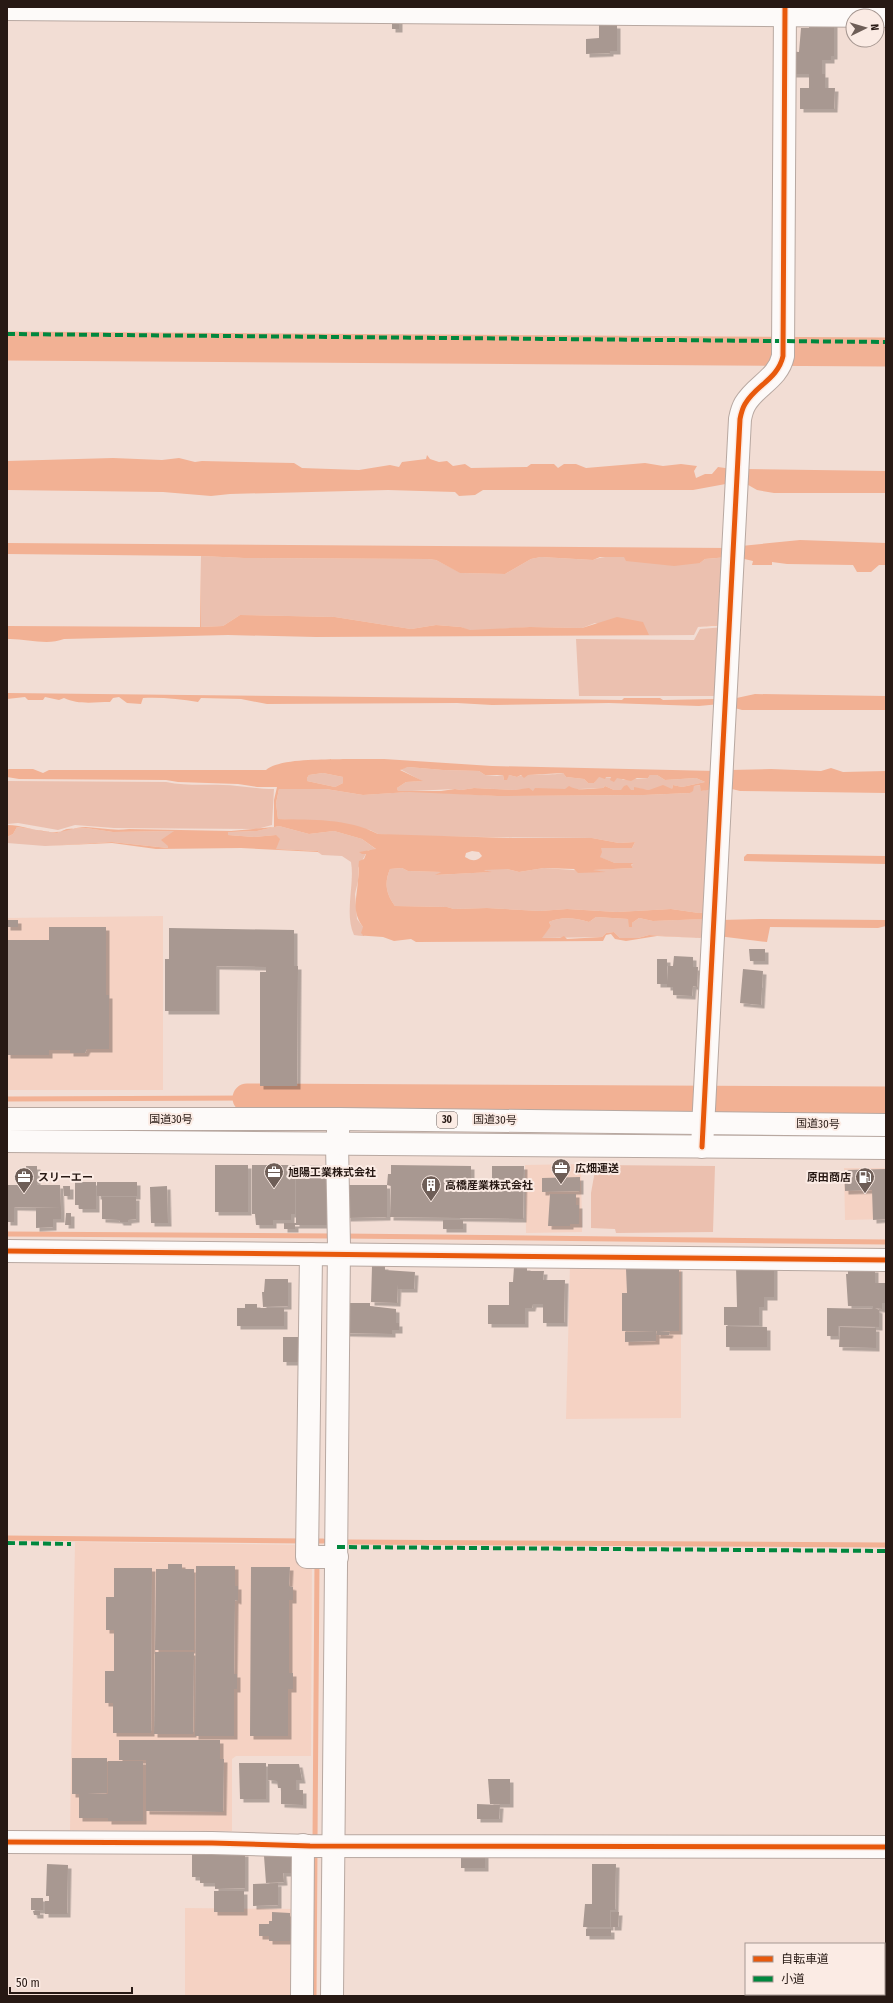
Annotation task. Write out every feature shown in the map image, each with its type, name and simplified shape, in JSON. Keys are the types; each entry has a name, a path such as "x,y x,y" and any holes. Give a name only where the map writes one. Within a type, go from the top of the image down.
{"main road":[{"path":"7,9 784,11 886,16"},
{"path":"702,1147 740,419 744,405 750,396 775,374 784,350 784,11"},
{"name":"国道30号","path":"7,1119 339,1119 704,1108 886,1125"},
{"path":"302,1996 317,1845 319,1541 329,1248 339,1119"},
{"name":"国道30号","path":"7,1141 886,1148"},
{"path":"319,1541 329,1248"},
{"path":"7,1251 329,1248 886,1260"},
{"path":"7,1842 317,1845 886,1847"},
{"path":"317,1845 332,1996"}],"shaded area":[{"path":"427,455 430,459 439,462 447,461 453,466 465,464 471,468 527,467 531,464 554,464 558,468 564,464 576,464 586,468 645,463 663,466 681,464 697,466 694,471 696,478 705,474 712,474 718,467 732,469 731,483 693,490 483,490 475,495 459,496 455,492 388,490 230,494 211,496 163,492 7,490 7,461 113,458 162,460 179,458 195,462 294,463 302,468 359,470 390,465 399,467 402,462 426,459"},
{"path":"744,469 886,471 886,493 774,493 757,490 743,482"},
{"path":"800,540 886,543 886,565 879,565 871,572 857,572 853,565 787,564 772,562 772,565 752,565 753,561 740,558 741,546"},
{"path":"7,543 729,548 725,625 698,627 725,624 728,557 705,559 700,563 674,566 626,561 624,557 600,557 593,560 541,557 531,559 505,574 460,573 436,560 427,559 7,554"},
{"path":"201,556 244,558 427,559 436,560 461,573 505,574 531,559 541,557 593,560 603,557 630,556 700,563 705,559 729,557 725,624 698,627 694,635 649,635 595,623 582,628 530,627 470,631 461,627 436,625 411,629 335,617 240,615 223,626 201,627"},
{"path":"201,556 201,627 223,626 240,615 335,617 411,629 436,625 461,627 470,630 530,627 582,628 617,617 643,622 649,635 694,635 316,637 228,635 64,639 50,642 7,639 7,626 200,627"},
{"path":"725,627 715,696 579,696 576,639 694,640 700,629"},
{"path":"7,693 622,700 624,698 660,698 663,700 715,699 720,704 699,706 609,703 492,705 457,703 267,704 241,699 201,698 198,702 170,698 143,698 141,704 127,703 119,697 113,698 110,702 93,703 75,702 64,698 59,700 45,697 43,700 28,700 25,697 7,699"},
{"path":"755,694 886,696 886,710 742,710 731,707 732,699"},
{"path":"384,759 492,766 716,771 711,863 714,789 701,791 700,785 694,786 693,791 690,793 644,795 497,796 409,792 363,795 326,789 279,789 276,803 278,819 342,822 378,834 513,838 592,838 619,843 635,842 632,848 601,848 602,852 600,857 615,863 633,863 631,865 633,868 593,870 606,872 578,873 574,869 544,868 519,872 507,869 484,870 492,872 435,875 441,872 408,871 402,868 390,869 387,879 387,888 395,906 540,911 567,909 617,912 671,909 699,913 708,912 710,931 706,919 653,921 639,918 632,923 632,927 629,927 628,919 596,917 589,922 579,919 564,918 549,922 551,926 542,938 560,938 564,936 567,939 602,937 606,933 614,932 620,938 638,938 649,935 700,938 657,936 626,941 615,939 611,934 606,935 603,941 416,942 411,939 394,941 383,937 364,936 361,933 363,927 357,915 356,899 359,861 364,859 366,854 359,852 376,849 362,839 334,831 309,834 279,826 257,831 228,832 228,835 254,837 276,835 280,839 276,849 318,851 322,855 318,852 241,848 156,849 112,843 45,846 112,842 168,848 168,846 161,840 174,831 113,832 86,828 74,829 82,827 118,830 231,831 274,827 274,800 277,787 257,787 238,784 178,782 166,780 19,779 7,777 7,770 33,769 43,773 49,770 266,770 281,763 303,760","holes":["408,767 479,771 485,775 503,775 504,780 507,780 509,775 517,777 521,775 524,778 528,775 563,773 566,777 584,779 588,783 594,783 599,777 605,779 606,777 611,777 610,780 614,782 617,778 631,781 637,778 648,778 650,775 657,775 665,780 696,778 705,782 682,787 673,785 672,789 663,785 649,790 634,787 634,790 631,790 627,785 621,790 614,790 605,786 603,788 581,789 576,789 569,786 565,789 535,788 533,791 529,788 514,790 474,788 441,791 398,791 397,788 406,782 423,781 400,770","323,773 343,777 343,783 335,787 307,781 309,775","472,851 479,852 482,856 476,860 472,860 465,857 466,853"]},
{"path":"408,767 479,771 485,775 503,775 504,780 509,775 517,777 526,775 563,773 566,777 584,779 588,783 594,783 598,777 621,778 623,780 648,778 650,775 657,775 665,780 696,778 705,782 682,787 673,785 672,789 649,790 634,788 634,790 614,790 605,786 603,788 533,791 525,789 514,790 474,788 461,790 412,791 497,796 644,795 690,793 694,786 701,785 701,791 714,788 709,912 699,913 671,909 617,912 567,909 540,911 395,906 387,888 387,879 390,869 402,868 408,871 442,872 436,875 490,872 482,869 507,869 519,872 544,868 602,872 590,870 633,868 631,865 633,864 615,863 599,857 601,848 632,848 635,842 619,843 592,838 399,836 378,834 370,830 278,819 276,803 279,789 326,789 363,795 407,792 398,791 397,788 406,782 422,781 400,769"},
{"path":"831,768 843,772 886,771 886,793 740,791 728,788 730,770 771,769 821,771"},
{"path":"323,773 343,777 343,783 335,787 307,781 309,775"},
{"path":"7,781 166,782 274,789 272,825 257,829 114,828 75,825 58,830 18,823 7,824"},
{"path":"7,825 35,830 17,827 13,834 7,837"},
{"path":"279,826 309,834 334,831 362,839 377,850 368,850 358,868 358,881 355,894 357,919 363,927 364,936 354,935 351,926 351,862 342,856 322,855 318,851 275,849 276,835 254,837 228,835 228,832 257,831"},
{"path":"17,827 57,833 67,829 86,828 113,832 174,831 168,848 112,842 45,846 7,843 7,837 13,834"},
{"path":"67,829 74,829 60,832"},
{"path":"747,854 886,856 886,864 744,861 744,857"},
{"path":"163,916 163,1090 7,1090 7,918"},
{"path":"596,917 628,919 632,927 632,923 639,918 653,921 703,919 707,936 700,938 649,935 638,938 620,938 614,932 606,933 602,937 541,938 551,926 549,922 554,920 569,918 589,922"},
{"path":"720,920 886,920 886,926 878,928 770,927 767,942 718,936"},
{"path":"581,1164 582,1232 526,1233 525,1165"},
{"path":"596,1165 715,1166 713,1232 616,1233 615,1229 591,1228 591,1193"},
{"name":"原田商店","path":"844,1168 886,1168 886,1219 845,1220"},
{"path":"570,1265 681,1268 681,1418 566,1419"},
{"path":"75,1542 312,1545 311,1756 236,1756 232,1759 232,1831 70,1830"},
{"path":"185,1908 297,1909 298,1996 185,1996"}],"building":[{"path":"392,19 399,19 399,29 392,29"},
{"path":"834,22 834,56 831,56 831,60 822,60 822,74 825,74 825,88 835,88 834,109 800,109 800,88 809,88 809,74 791,74 789,51 799,52 801,28 809,28 809,26"},
{"path":"599,24 617,25 617,51 610,51 610,53 586,54 586,39 599,38"},
{"path":"7,920 18,920 18,927 7,927"},
{"path":"49,927 106,927 106,995 109,995 109,1049 87,1049 85,1053 70,1053 70,1050 49,1050 49,1055 7,1055 7,940 49,940"},
{"path":"169,928 294,930 294,966 298,966 297,1086 260,1086 260,972 266,972 266,967 216,966 216,1011 165,1011 165,959 169,959"},
{"path":"749,949 765,949 765,961 750,961"},
{"path":"674,956 693,957 693,967 698,967 697,987 693,986 692,996 673,995 673,987 667,987 667,984 657,984 657,959 667,959 667,982 668,966 673,966"},
{"path":"743,969 763,971 761,1005 740,1003"},
{"path":"215,1165 248,1165 248,1212 215,1212"},
{"name":"旭陽工業株式会社","path":"252,1165 295,1165 295,1214 291,1214 291,1220 273,1220 273,1225 256,1225 255,1214 252,1214"},
{"path":"304,1165 327,1166 327,1186 330,1186 329,1225 295,1225 295,1229 284,1229 284,1223 296,1223 296,1167 304,1167"},
{"name":"高橋産業株式会社","path":"391,1165 471,1166 471,1183 492,1183 492,1166 524,1166 523,1219 390,1217 391,1186 387,1185 388,1174 391,1174"},
{"path":"26,1166 37,1166 37,1185 60,1185 61,1208 14,1207 14,1222 7,1222 7,1185 26,1185"},
{"path":"886,1169 886,1219 873,1220 872,1190 845,1191 844,1170"},
{"name":"広畑運送","path":"580,1177 580,1191 542,1192 542,1178"},
{"path":"75,1182 96,1182 96,1209 79,1209 79,1205 75,1205"},
{"path":"97,1182 137,1182 137,1196 97,1196"},
{"path":"347,1185 387,1185 387,1217 347,1218"},
{"path":"63,1186 70,1186 70,1196 64,1196"},
{"path":"167,1186 168,1223 151,1223 150,1187"},
{"path":"550,1194 576,1194 576,1205 579,1205 579,1224 570,1224 570,1226 548,1226"},
{"path":"102,1197 136,1197 136,1219 128,1220 128,1222 120,1222 119,1220 102,1219"},
{"path":"36,1208 61,1208 61,1219 53,1219 53,1227 36,1228"},
{"path":"66,1213 71,1213 71,1225 65,1225"},
{"path":"443,1220 463,1220 463,1229 443,1229"},
{"path":"774,1265 774,1297 764,1297 764,1307 759,1307 759,1325 724,1325 724,1307 737,1307 736,1266"},
{"path":"372,1266 385,1266 385,1270 415,1272 414,1289 398,1289 398,1284 397,1303 371,1302"},
{"path":"514,1267 527,1267 527,1271 544,1271 543,1280 565,1280 564,1323 543,1323 543,1304 533,1304 532,1308 525,1308 525,1324 488,1324 488,1305 509,1305 509,1282 513,1282"},
{"path":"679,1268 679,1331 659,1331 670,1332 669,1335 656,1335 657,1331 622,1331 622,1293 627,1293 626,1269"},
{"path":"848,1269 875,1269 875,1283 885,1283 886,1303 882,1303 882,1309 875,1308 879,1310 879,1327 838,1326 838,1336 827,1336 827,1308 873,1309 873,1306 848,1306 846,1274 848,1274"},
{"path":"265,1279 288,1279 288,1306 263,1307 262,1292 264,1292"},
{"path":"346,1303 370,1303 370,1306 396,1309 396,1323 399,1323 399,1330 392,1330 392,1334 346,1333"},
{"path":"245,1304 257,1304 257,1308 284,1308 284,1326 237,1326 237,1308 245,1308"},
{"path":"726,1326 767,1327 767,1347 726,1347"},
{"path":"840,1327 876,1328 876,1348 839,1347"},
{"path":"656,1331 656,1341 625,1342 625,1332"},
{"path":"283,1337 301,1337 301,1362 283,1362"},
{"path":"168,1564 182,1564 182,1569 194,1569 194,1650 155,1650 156,1569 168,1569"},
{"path":"196,1566 235,1566 235,1586 238,1586 238,1601 235,1600 234,1674 237,1674 237,1689 234,1689 234,1736 195,1736"},
{"path":"251,1567 290,1567 289,1586 293,1587 293,1600 289,1600 289,1673 293,1673 293,1689 288,1689 288,1736 250,1736"},
{"path":"114,1568 152,1568 151,1733 113,1733 113,1703 105,1703 105,1671 114,1671 114,1630 106,1630 106,1597 114,1597"},
{"path":"155,1652 194,1652 193,1734 154,1734"},
{"path":"119,1740 220,1740 220,1759 224,1759 223,1812 146,1811 146,1760 119,1760"},
{"path":"72,1758 107,1758 107,1793 87,1794 108,1794 108,1761 143,1761 143,1821 108,1821 108,1818 79,1818 79,1794 72,1794"},
{"path":"239,1763 266,1763 266,1799 240,1799"},
{"path":"268,1764 299,1764 302,1780 296,1780 296,1790 303,1790 303,1805 281,1804 281,1788 278,1788 277,1781 268,1780"},
{"path":"488,1779 510,1779 510,1804 490,1804"},
{"path":"477,1804 500,1805 499,1819 477,1819"},
{"path":"245,1853 245,1888 215,1889 215,1883 200,1883 200,1877 192,1877 192,1854"},
{"path":"294,1853 294,1873 283,1873 284,1882 266,1883 264,1856"},
{"path":"461,1854 485,1854 485,1868 461,1868"},
{"path":"47,1864 68,1865 67,1914 45,1914 45,1901 49,1901 49,1896 46,1896"},
{"path":"592,1864 616,1864 615,1910 610,1910 610,1927 583,1927 585,1904 592,1904"},
{"path":"278,1883 278,1905 253,1906 253,1884"},
{"path":"214,1891 244,1891 244,1912 214,1912"},
{"path":"31,1898 43,1898 43,1910 31,1910"},
{"path":"33,1911 40,1911 40,1915 34,1915"},
{"path":"272,1912 290,1913 290,1924 292,1924 292,1941 269,1941 269,1936 259,1936 259,1924 269,1924 269,1921 272,1921"},
{"path":"611,1912 619,1912 618,1927 611,1927"},
{"path":"586,1929 611,1929 611,1936 586,1936"}],"waterway":[{"path":"7,346 886,352"},
{"path":"7,1099 247,1098"},
{"path":"247,1098 886,1101"},
{"path":"7,1234 333,1236"},
{"path":"343,1236 886,1242"},
{"path":"7,1538 302,1541"},
{"path":"312,1541 323,1541"},
{"path":"346,1542 886,1545"},
{"path":"315,1841 317,1561"},
{"path":"314,1996 315,1851"}],"marked path":[{"path":"7,334 886,342"},
{"path":"7,1543 71,1544"},
{"path":"337,1547 886,1551"}],"cycle path":[{"path":"702,1147 740,419 745,404 776,371 783,356 785,7"},
{"path":"7,1251 886,1260"},
{"path":"7,1842 212,1843 310,1846 886,1847"}],"place":[{"name":"広畑運送","path":"561,1185"},
{"name":"旭陽工業株式会社","path":"274,1189"},
{"name":"スリーエー","path":"24,1194"},
{"name":"原田商店","path":"865,1194"},
{"name":"高橋産業株式会社","path":"431,1202"}]}
